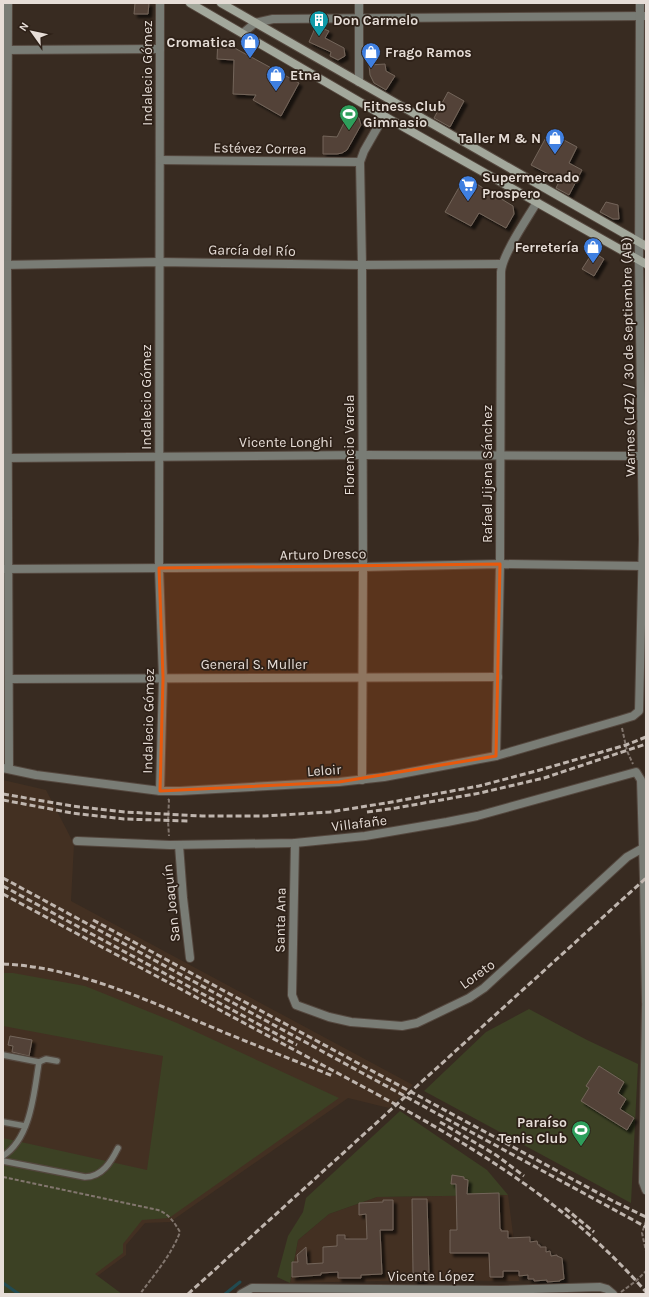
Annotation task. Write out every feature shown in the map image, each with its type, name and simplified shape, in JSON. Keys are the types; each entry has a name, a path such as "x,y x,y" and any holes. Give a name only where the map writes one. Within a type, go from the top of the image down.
{"main road":[{"path":"190,3 243,32 384,116 642,262"},
{"path":"221,3 643,244"}],"street":[{"path":"6,768 9,679 5,458 6,50 8,3"},
{"name":"Indalecio Gómez","path":"160,3 159,568 163,678 160,791"},
{"path":"359,3 359,82"},
{"name":"Warnes (LdZ) / 30 de Septiembre (AB)","path":"640,3 643,16 641,456 644,539 640,711"},
{"path":"243,32 255,23 273,19 643,16"},
{"path":"6,50 160,50"},
{"name":"Florencio Varela","path":"362,780 364,567 360,162 364,151 384,116"},
{"name":"Estévez Correa","path":"160,160 360,162"},
{"name":"Rafael Jijena Sánchez","path":"496,756 500,564 501,264 537,202"},
{"name":"García del Río","path":"5,265 159,262 362,265 501,264"},
{"name":"Vicente Longhi","path":"5,458 362,455 641,456"},
{"name":"Arturo Dresco","path":"6,569 364,567 500,564 643,566"},
{"name":"General S. Muller","path":"9,679 498,677"},
{"name":"Leloir","path":"6,768 36,775 160,791 362,780 410,773 496,756 633,716 640,711"},
{"path":"636,772 641,780 644,879 646,1004 643,1182 646,1190"},
{"name":"Villafañe","path":"77,841 174,845 295,843 365,836 470,818 636,772"},
{"name":"Santa Ana","path":"292,998 295,843"},
{"name":"San Joaquín","path":"174,845 183,898 190,958"},
{"name":"Loreto","path":"292,998 296,1005 341,1020 402,1026 417,1023 469,998 484,988 627,856 643,848"},
{"name":"Vicente López","path":"244,1292 252,1288 358,1292 501,1292 600,1288 606,1289 613,1294"}],"lane":[{"path":"3,1056 39,1062 46,1059 57,1061"},
{"path":"3,1156 17,1144 30,1115 39,1062"},
{"path":"3,1122 25,1126"},
{"path":"3,1161 85,1177 92,1177 106,1167 118,1148"}],"path":[{"path":"620,720 627,751 636,772"},
{"path":"160,791 169,800 168,821 174,845"},
{"path":"3,1177 158,1210 168,1215 176,1224 180,1232 162,1263 140,1294"},
{"path":"646,1221 642,1233 646,1251"},
{"path":"619,1294 646,1271"}],"highlighted area":[{"path":"500,564 496,756 339,782 160,791 163,678 159,568"}],"shaded area":[{"path":"3,780 46,790 74,844 71,901 413,1085 389,1108 348,1098 170,1222 145,1223 126,1245 126,1255 85,1285 3,1228"},
{"path":"508,1195 519,1281 425,1280 290,1283 298,1240 329,1214 377,1197"}],"green space":[{"path":"3,973 13,973 85,986 177,1023 339,1098 169,1218 142,1220 123,1244 123,1253 95,1274 122,1294 3,1294 3,1138 147,1170 163,1056 3,1026"},
{"name":"Paraíso Tenis Club","path":"529,1009 587,1040 638,1064 631,1203 424,1091 486,1032"},
{"path":"400,1111 487,1170 508,1195 377,1197 329,1214 298,1240 290,1283 277,1277 288,1236 303,1212 306,1198"}],"building":[{"path":"135,3 149,3 148,14 134,14"},
{"path":"316,26 329,31 325,38 344,48 345,56 338,60 330,56 331,52 309,42"},
{"path":"218,39 299,83 281,116 253,100 256,95 233,94 234,60 217,59"},
{"path":"385,64 386,71 395,76 386,90 374,83 370,75 369,65"},
{"path":"448,92 464,101 450,127 434,118"},
{"name":"Fitness Club Gimnasio","path":"349,113 359,118 361,125 347,150 337,154 323,154 323,136 337,137"},
{"name":"Taller M & N","path":"549,132 577,147 569,163 582,170 569,195 556,188 560,180 531,165"},
{"name":"Supermercado Prospero","path":"465,177 513,206 514,214 506,228 479,213 471,226 445,212"},
{"path":"606,202 618,205 619,219 613,219 600,212"},
{"name":"Ferretería","path":"593,252 604,259 594,276 582,269"},
{"path":"10,1036 32,1040 29,1056 12,1052 13,1046 8,1045"},
{"path":"599,1066 624,1082 618,1093 626,1099 620,1109 634,1118 627,1130 581,1101 589,1088 586,1086"},
{"path":"452,1175 464,1177 464,1179 468,1180 467,1194 499,1193 501,1231 508,1231 508,1238 530,1237 530,1242 537,1241 540,1247 546,1247 546,1252 550,1251 551,1256 557,1255 562,1258 564,1279 560,1281 547,1282 547,1280 534,1281 534,1279 528,1279 528,1275 519,1276 519,1271 503,1271 503,1277 490,1277 489,1253 450,1253 450,1230 457,1230 456,1184 451,1184"},
{"path":"412,1199 427,1199 429,1273 424,1273 424,1280 414,1281 413,1273"},
{"path":"383,1200 393,1200 393,1230 380,1230 382,1274 361,1275 361,1278 338,1278 338,1272 292,1277 292,1262 298,1262 297,1255 306,1247 307,1264 323,1263 323,1247 337,1246 337,1235 345,1235 345,1239 367,1239 366,1214 359,1215 359,1203 383,1202"}],"waterway":[{"path":"225,1294 240,1282"},
{"path":"3,1283 19,1294"}],"railway":[{"path":"3,794 72,806 125,812 202,816 265,816 330,812 479,786 626,745 646,737"},
{"path":"367,812 480,793 544,778 646,744"},
{"path":"3,800 72,813 124,819 190,821"},
{"path":"3,878 646,1227"},
{"path":"188,1294 646,878"},
{"path":"3,886 297,1045"},
{"path":"3,894 371,1091 482,1155 552,1204 585,1231 617,1261 646,1292"},
{"path":"93,920 613,1201 646,1217"},
{"path":"3,964 29,966 78,976 127,992 333,1076"},
{"path":"440,1122 496,1155 524,1176"},
{"path":"565,1208 594,1232"}],"place":[{"name":"Don Carmelo","path":"319,37"},
{"name":"Cromatica","path":"250,59"},
{"name":"Frago Ramos","path":"371,69"},
{"name":"Etna","path":"276,92"},
{"name":"Fitness Club Gimnasio","path":"349,131"},
{"name":"Taller M & N","path":"555,155"},
{"name":"Supermercado Prospero","path":"468,202"},
{"name":"Ferretería","path":"593,264"},
{"name":"Paraíso Tenis Club","path":"581,1147"}]}
